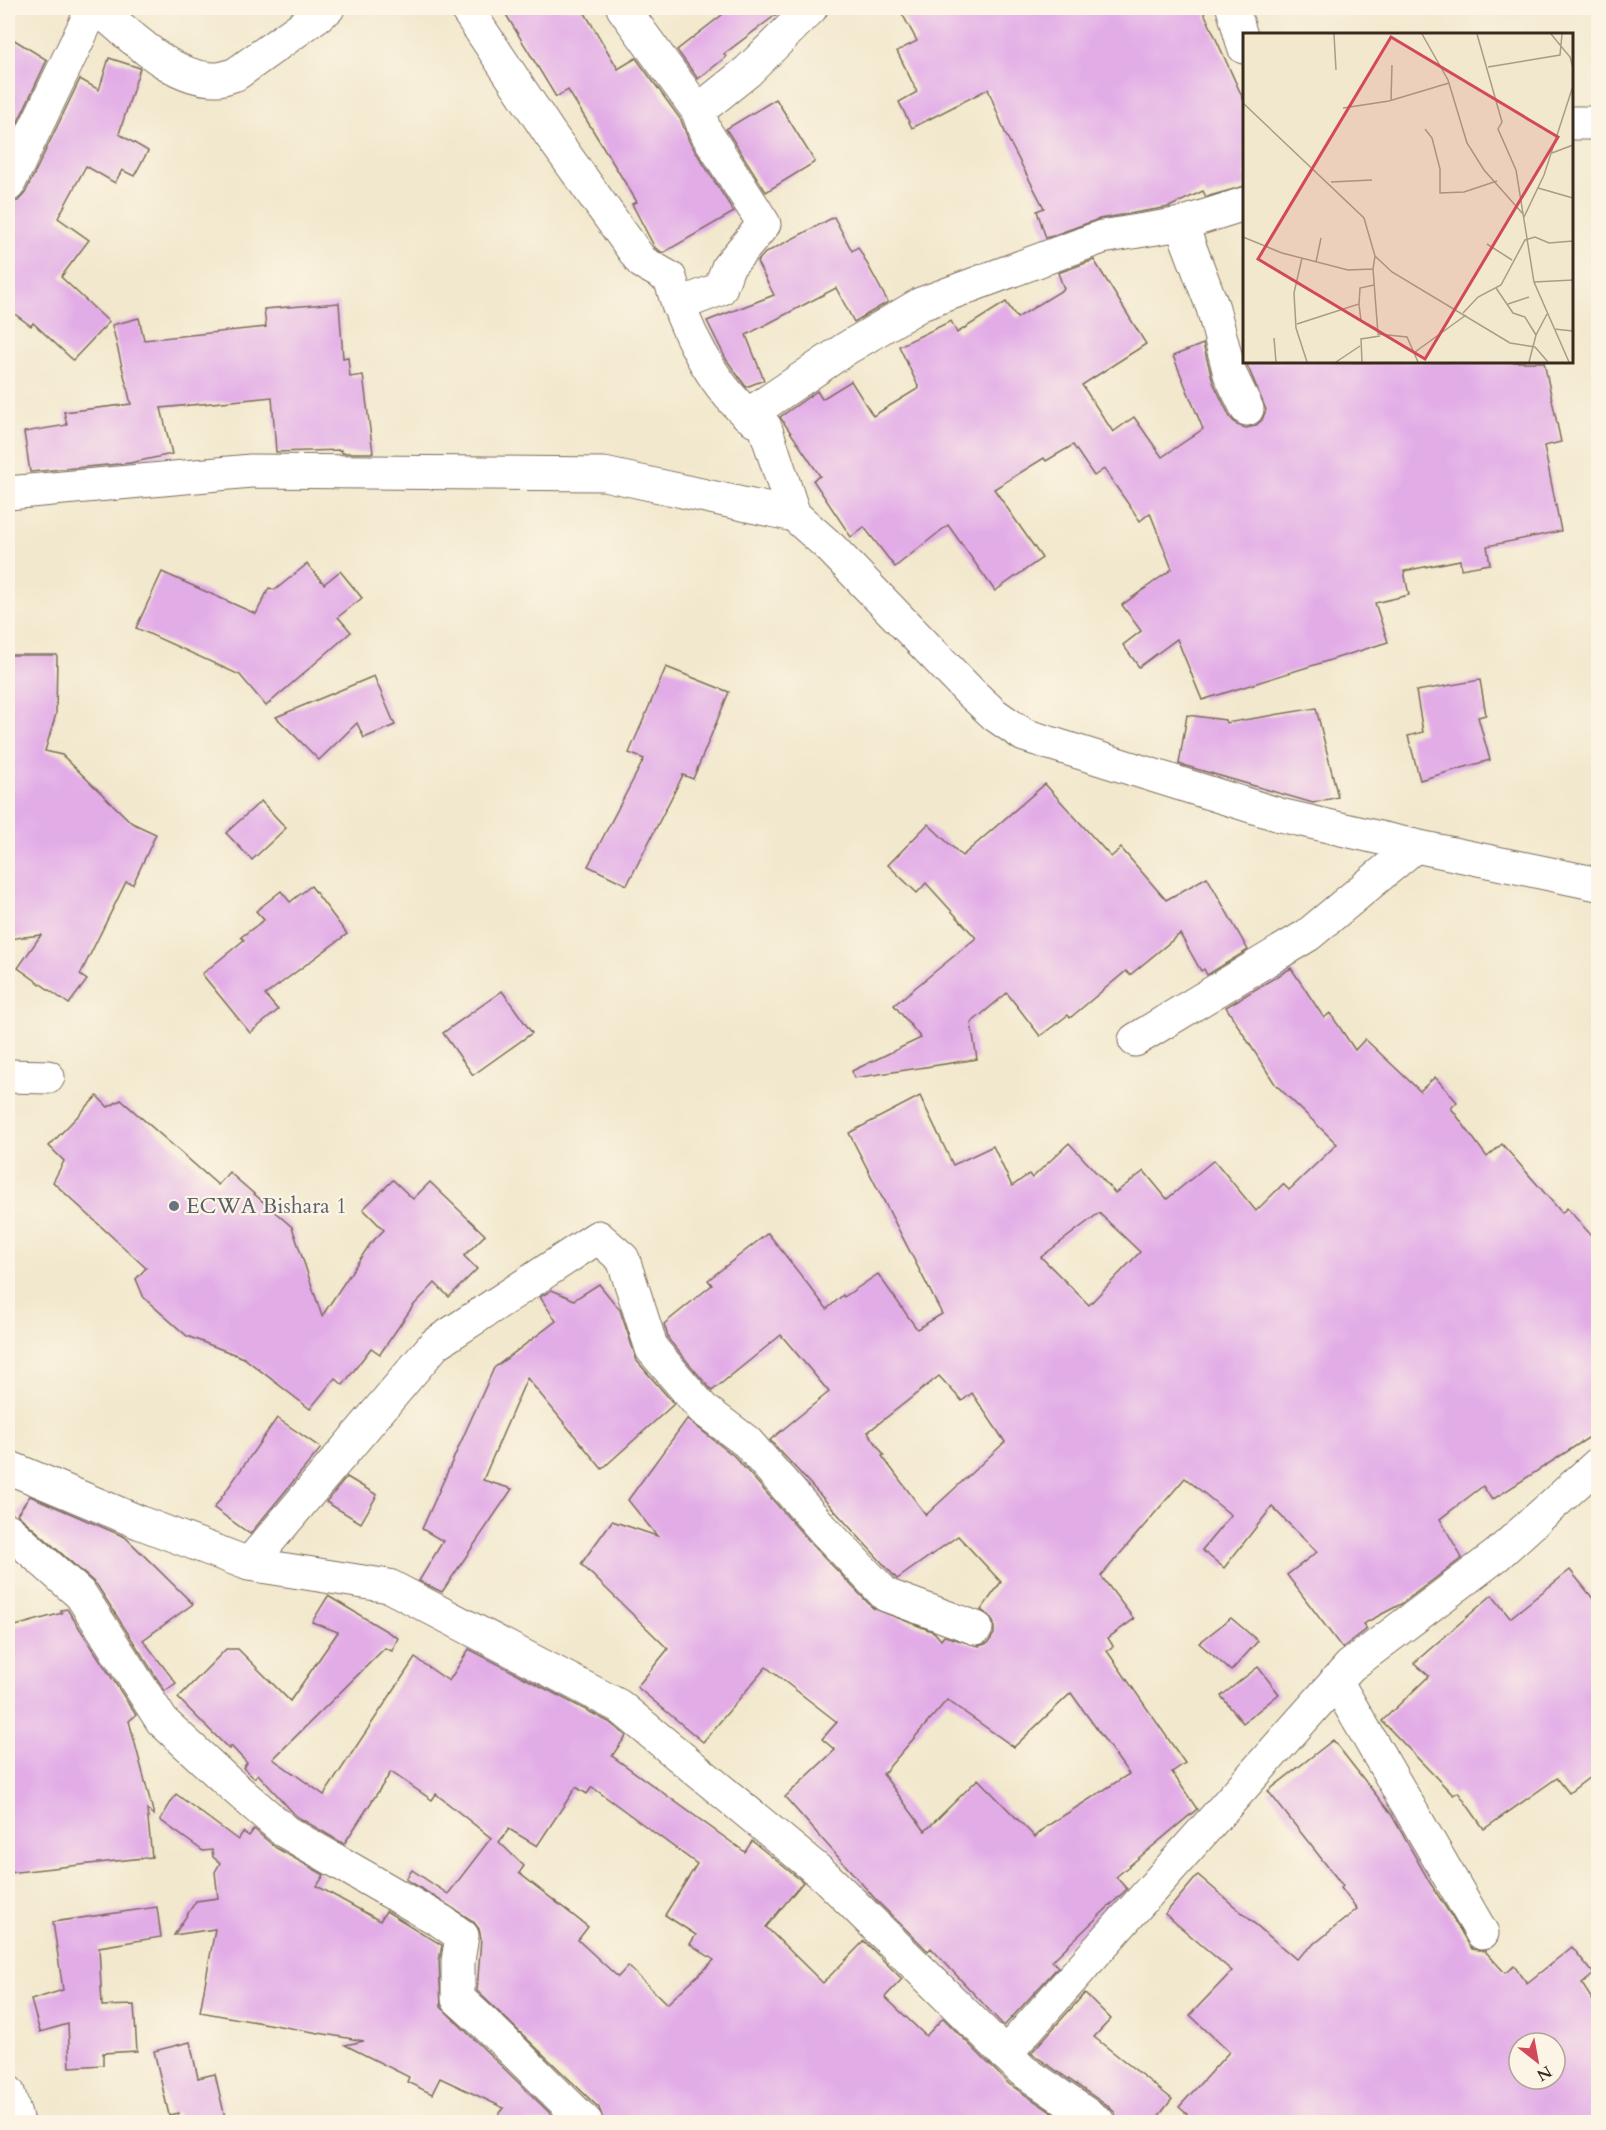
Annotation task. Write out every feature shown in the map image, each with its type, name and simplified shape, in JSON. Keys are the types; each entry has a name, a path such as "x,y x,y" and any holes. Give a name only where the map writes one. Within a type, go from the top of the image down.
{"street":[{"path":"8,185 95,8 160,58 182,70 218,80 236,74 328,8"},
{"path":"468,8 550,134 642,262 670,278 678,305 714,375 729,398 765,427 794,515"},
{"path":"623,8 698,111 705,132 764,224 728,267 720,289 678,305"},
{"path":"698,111 748,71 811,8"},
{"path":"1233,8 1243,40"},
{"path":"1573,123 1599,123"},
{"path":"748,415 847,348 921,304 1102,237 1181,224 1243,205"},
{"path":"1181,224 1213,308 1230,374 1247,409"},
{"path":"8,493 251,471 604,474 794,515 831,548 969,691 995,715 1024,735 1280,815 1599,884"},
{"path":"1135,1041 1308,935 1415,846"},
{"path":"8,1076 48,1077"},
{"path":"249,1564 435,1344 598,1237 623,1259 652,1349 703,1409 747,1442 823,1529 886,1595 976,1628"},
{"path":"1005,2054 1350,1666 1497,1555 1599,1464"},
{"path":"8,1467 141,1523 249,1564 389,1586 619,1706 826,1877 1022,2070 1098,2122"},
{"path":"8,1530 81,1595 162,1721 228,1782 286,1832 441,1921 462,1936 458,1961 458,1999 501,2037 516,2055 586,2122"},
{"path":"1336,1681 1482,1933"},
{"path":"8,2092 17,2122"}],"building":[{"path":"502,8 582,8 618,69 636,58 681,120 689,141 734,212 663,253 655,248 632,204 637,202 568,90 556,97"},
{"path":"731,8 785,8 724,54 726,57 698,79 677,50"},
{"path":"899,8 1202,8 1243,99 1243,187 1206,197 1203,191 1169,207 1099,219 1046,238 1037,211 1044,208 1006,135 988,89 912,128 899,102 917,92 897,51 917,41"},
{"path":"8,36 47,60 8,143"},
{"path":"109,58 140,68 119,134 148,151 134,176 122,170 115,183 86,166 58,218 89,240 61,277 109,322 73,360 33,323 31,326 8,309 8,203 18,201 25,193 80,79 99,90"},
{"path":"776,99 815,162 766,192 726,129"},
{"path":"834,217 852,251 858,247 888,302 854,322 836,288 746,335 764,380 746,387 726,359 707,321 774,295 757,262 765,253"},
{"path":"1094,260 1146,344 1082,385 1113,432 1134,417 1162,457 1203,429 1173,356 1203,344 1213,382 1230,417 1237,425 1246,428 1255,426 1262,420 1266,410 1246,363 1544,363 1561,442 1544,446 1561,531 1487,546 1490,564 1461,569 1460,560 1404,571 1409,595 1375,603 1388,642 1202,700 1177,639 1139,667 1123,645 1141,631 1122,605 1172,569 1150,513 1140,521 1104,469 1094,476 1073,445 1046,461 1044,458 994,489 1042,558 995,591 948,525 895,567 864,527 851,537 813,480 820,476 780,417 817,391 822,399 851,381 873,416 919,388 899,346 951,321 957,333 1006,302 1017,318 1064,289 1058,273"},
{"path":"339,303 343,358 348,357 350,377 363,375 373,453 342,453 341,450 276,452 272,397 161,408 172,454 130,463 30,472 24,432 67,425 64,412 131,404 112,325 139,318 144,340 266,327 264,309"},
{"path":"307,564 324,584 340,571 362,598 338,617 351,632 266,706 240,675 136,628 162,572 256,614 269,588 275,590"},
{"path":"8,655 57,655 56,714 45,751 62,755 132,823 156,834 133,884 126,882 80,975 87,980 69,1004 18,968 41,935 8,939"},
{"path":"666,667 729,692 693,779 683,775 627,885 588,866 644,759 629,753"},
{"path":"374,676 395,725 364,738 357,723 319,760 276,717"},
{"path":"1480,680 1486,715 1478,717 1490,760 1420,780 1408,736 1423,732 1416,691"},
{"path":"1316,708 1338,797 1313,803 1179,764 1187,715 1225,720 1226,723"},
{"path":"1045,784 1111,857 1121,848 1166,900 1207,877 1248,950 1207,975 1204,969 1201,971 1180,934 1130,975 1126,971 1070,1018 1068,1015 1040,1036 1007,993 971,1023 977,1059 854,1078 852,1071 921,1038 894,1005 976,938 926,883 917,893 888,865 928,824 962,856"},
{"path":"261,801 286,828 252,860 226,833"},
{"path":"311,886 347,934 265,995 278,1010 250,1033 202,974 244,940 241,937 264,920 256,911 281,891 290,902"},
{"path":"1291,968 1324,1018 1330,1013 1355,1050 1365,1039 1420,1091 1435,1077 1457,1102 1451,1108 1487,1157 1502,1144 1562,1213 1567,1208 1599,1244 1599,1431 1492,1500 1483,1486 1440,1519 1462,1558 1401,1604 1363,1624 1367,1629 1342,1648 1287,1575 1317,1552 1272,1507 1224,1568 1202,1550 1231,1515 1185,1478 1101,1576 1134,1619 1108,1638 1113,1646 1107,1651 1185,1763 1172,1772 1197,1809 1116,1877 1127,1889 1052,1961 1058,1967 1004,2026 931,1948 928,1951 878,1902 785,1797 835,1750 822,1739 837,1722 766,1667 703,1742 637,1687 668,1649 581,1564 612,1521 657,1536 628,1500 687,1419 734,1456 809,1541 873,1608 934,1632 941,1640 944,1636 979,1646 988,1643 994,1634 994,1624 990,1616 981,1610 1001,1582 958,1536 897,1579 770,1440 829,1392 781,1335 712,1391 669,1340 664,1324 712,1285 708,1280 768,1233 827,1309 843,1295 844,1297 878,1274 917,1329 942,1314 849,1133 920,1096 953,1165 993,1146 1012,1186 1029,1174 1032,1178 1069,1143 1115,1193 1144,1171 1167,1199 1214,1160 1256,1211 1283,1184 1289,1190 1337,1144 1275,1084 1226,1007","holes":["1099,1213 1140,1252 1089,1305 1041,1257","939,1376 962,1401 972,1393 1005,1442 926,1515 882,1456 884,1455 868,1432","1071,1693 1129,1774 1047,1826 1035,1837 978,1779 925,1831 883,1774 947,1700 1014,1747"]},
{"path":"502,991 532,1033 473,1075 443,1033"},
{"path":"97,1096 108,1107 121,1100 218,1185 229,1172 292,1227 322,1316 370,1244 384,1230 363,1209 393,1180 413,1199 430,1182 485,1235 464,1256 477,1269 449,1297 435,1283 413,1306 380,1354 371,1348 343,1385 335,1378 310,1409 244,1358 187,1336 144,1298 136,1279 146,1268 53,1182 64,1161 49,1146"},
{"path":"599,1284 620,1310 637,1361 674,1404 602,1469 527,1378 483,1480 512,1489 442,1592 419,1581 443,1541 422,1529 494,1368 556,1321 540,1297 552,1290 574,1300"},
{"path":"277,1418 321,1448 250,1534 214,1508"},
{"path":"347,1477 377,1495 361,1523 326,1502"},
{"path":"30,1496 125,1537 193,1604 143,1640 176,1683 165,1691 97,1585 17,1514"},
{"path":"1570,1570 1599,1606 1599,1770 1569,1793 1557,1778 1484,1829 1458,1792 1453,1795 1382,1721 1429,1676 1414,1663 1492,1595 1510,1618"},
{"path":"328,1596 398,1638 392,1651 385,1648 273,1759 324,1795 415,1658 449,1681 469,1649 609,1722 626,1736 612,1756 745,1852 752,1841 803,1882 766,1927 823,1983 864,1941 902,1979 885,1997 926,2036 943,2018 1009,2084 1066,2122 604,2122 599,2108 477,1991 481,1938 479,1929 473,1921 406,1879 412,1870 448,1894 491,1838 436,1794 432,1800 391,1772 344,1844 296,1816 258,1774 254,1778 243,1768 247,1763 231,1746 229,1749 178,1698 226,1649 238,1649 290,1701 338,1632 312,1622","holes":["576,1787 587,1794 592,1787 697,1864 665,1915 696,1935 690,1944 714,1960 667,2004 628,1966 618,1977 578,1940 588,1927 519,1873 524,1866 499,1842 509,1829 537,1846"]},
{"path":"67,1609 136,1715 129,1721 154,1815 147,1810 152,1857 8,1873 8,1628 62,1613 61,1610"},
{"path":"1231,1618 1258,1641 1231,1671 1199,1643"},
{"path":"1258,1667 1279,1694 1243,1723 1221,1696"},
{"path":"1333,1740 1391,1814 1429,1881 1472,1949 1485,1951 1505,1973 1514,1966 1527,1983 1572,1947 1594,1974 1582,1984 1599,2010 1599,2122 1196,2122 1179,2107 1229,2052 1190,2015 1232,1971 1165,1914 1198,1875 1296,1959 1357,1909 1341,1888 1343,1886 1268,1791"},
{"path":"176,1794 238,1840 243,1832 249,1836 254,1829 276,1848 324,1875 317,1886 380,1921 386,1911 442,1945 439,1961 441,2007 559,2122 493,2122 504,2108 440,2078 432,2094 407,2082 409,2077 345,2045 364,2041 200,2012 215,1929 174,1935 196,1901 218,1898 215,1872 220,1863 213,1857 212,1850 203,1851 160,1820"},
{"path":"157,1907 161,1937 99,1947 102,2006 134,2005 137,2051 103,2053 103,2065 70,2067 68,2024 40,2032 31,2000 63,1990 53,1922"},
{"path":"1085,1993 1111,2019 1094,2037 1172,2099 1154,2122 1117,2122 1115,2113 1109,2107 1031,2053"},
{"path":"190,2042 198,2078 215,2074 226,2122 179,2122 178,2113 169,2115 154,2051"}],"place":[{"name":"ECWA Bishara 1","path":"174,1206"}]}
